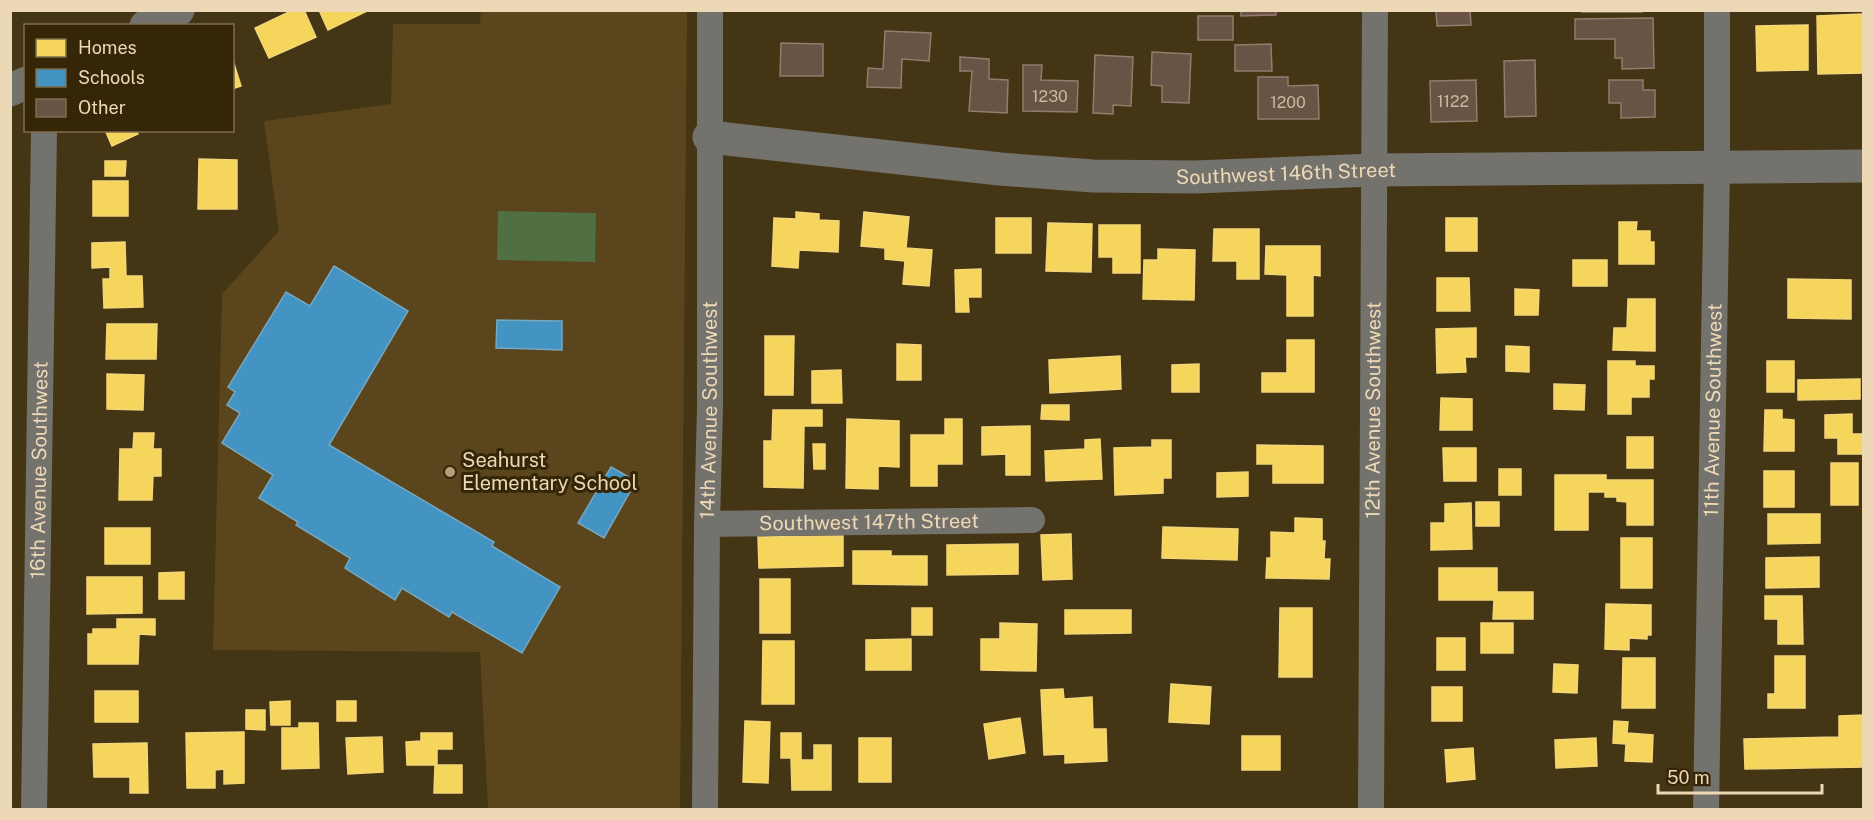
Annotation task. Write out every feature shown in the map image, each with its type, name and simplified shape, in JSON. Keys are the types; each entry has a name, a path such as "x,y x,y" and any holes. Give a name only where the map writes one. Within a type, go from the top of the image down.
{"street":[{"path":"150,24 178,10"},
{"name":"14th Avenue Southwest","path":"705,810 710,406 710,10"},
{"name":"12th Avenue Southwest","path":"1371,810 1375,10"},
{"name":"11th Avenue Southwest","path":"1706,810 1717,10"},
{"path":"10,90 24,84"},
{"name":"16th Avenue Southwest","path":"34,810 44,132"},
{"name":"Southwest 146th Street","path":"709,137 1000,169 1093,176 1194,177 1374,170 1863,166"},
{"name":"Southwest 147th Street","path":"707,525 1032,520"}],"shaded area":[{"name":"Seahurst Elementary School","path":"481,10 687,11 680,809 488,809 480,652 213,650 222,294 279,231 264,121 391,104 393,24 480,24"}],"green space":[{"path":"498,211 596,213 595,262 497,260"}],"building: Homes":[{"path":"293,10 304,10 316,37 269,58 255,28"},
{"path":"319,10 369,10 328,30"},
{"path":"1862,14 1863,73 1818,74 1817,16"},
{"path":"1808,25 1808,70 1757,71 1756,26"},
{"path":"234,63 241,86 234,88"},
{"path":"106,132 137,132 138,134 112,146"},
{"path":"199,159 237,160 237,209 198,209"},
{"path":"105,161 126,161 125,176 105,176"},
{"path":"93,181 128,181 128,216 93,216"},
{"path":"796,212 819,214 819,220 839,221 838,252 799,250 798,268 772,266 774,218 796,219"},
{"path":"864,212 909,217 906,248 932,250 929,286 903,284 905,261 885,259 885,248 861,246"},
{"path":"996,218 1031,218 1031,253 996,253"},
{"path":"1446,218 1477,218 1477,251 1446,251"},
{"path":"1619,222 1637,222 1636,231 1650,231 1650,242 1654,242 1654,264 1619,264"},
{"path":"1048,223 1092,224 1091,272 1046,271"},
{"path":"1099,225 1140,225 1140,273 1113,273 1113,257 1099,257"},
{"path":"1214,229 1259,229 1259,279 1237,279 1237,261 1213,261"},
{"path":"125,242 126,276 142,276 143,307 104,308 103,279 110,279 110,267 92,268 92,243"},
{"path":"1266,246 1320,246 1320,276 1313,275 1313,316 1287,316 1287,275 1265,274"},
{"path":"1158,249 1195,250 1194,300 1143,299 1144,260 1158,260"},
{"path":"1573,260 1607,260 1607,286 1573,286"},
{"path":"981,269 981,297 968,297 969,312 956,312 955,270"},
{"path":"1437,278 1469,278 1470,311 1437,311"},
{"path":"1788,279 1851,280 1851,319 1788,318"},
{"path":"1515,289 1539,290 1538,315 1515,315"},
{"path":"1628,299 1655,299 1655,351 1613,350 1614,328 1627,328"},
{"path":"107,324 157,324 156,359 106,359"},
{"path":"1476,328 1476,357 1465,357 1466,372 1437,373 1436,329"},
{"path":"765,336 794,336 793,395 765,395"},
{"path":"1287,340 1314,340 1314,392 1262,392 1262,373 1287,373"},
{"path":"897,344 921,345 921,380 897,380"},
{"path":"1506,346 1529,347 1529,372 1506,371"},
{"path":"1120,356 1121,389 1050,393 1049,360"},
{"path":"1608,361 1635,361 1635,366 1654,366 1654,379 1649,379 1649,397 1631,397 1631,414 1608,414"},
{"path":"1767,361 1794,361 1794,392 1767,392"},
{"path":"1199,364 1199,392 1172,392 1172,365"},
{"path":"841,370 842,403 812,403 812,371"},
{"path":"107,374 144,375 143,410 107,409"},
{"path":"1860,379 1860,399 1798,400 1798,380"},
{"path":"1554,384 1585,385 1584,410 1554,409"},
{"path":"1441,398 1472,399 1472,430 1440,430"},
{"path":"1042,405 1069,405 1069,420 1041,419"},
{"path":"773,410 822,410 822,426 804,426 803,488 764,487 764,441 772,441"},
{"path":"1765,410 1782,410 1782,419 1794,420 1794,451 1764,451"},
{"path":"1852,414 1852,434 1864,434 1864,454 1838,454 1838,438 1825,438 1825,415"},
{"path":"847,419 899,421 899,467 878,466 878,489 846,488"},
{"path":"945,419 962,419 962,464 937,464 937,486 911,486 911,435 945,435"},
{"path":"1030,426 1030,475 1006,475 1006,454 982,455 982,427"},
{"path":"134,433 154,433 153,449 161,449 161,476 153,476 152,500 119,500 120,449 133,449"},
{"path":"1627,437 1653,437 1653,468 1627,468"},
{"path":"1100,439 1102,479 1046,481 1045,451 1085,449 1085,440"},
{"path":"1152,440 1171,440 1171,478 1163,478 1163,493 1115,495 1114,448 1152,447"},
{"path":"813,444 825,444 825,469 814,469"},
{"path":"1257,445 1323,446 1323,483 1273,483 1273,464 1257,464"},
{"path":"1443,448 1476,448 1476,481 1444,481"},
{"path":"1831,463 1858,463 1858,505 1831,505"},
{"path":"1499,469 1521,469 1521,495 1499,495"},
{"path":"1764,471 1794,471 1794,507 1764,507"},
{"path":"1248,472 1248,496 1217,497 1217,473"},
{"path":"1555,475 1606,475 1606,480 1653,480 1653,525 1627,525 1627,502 1617,501 1617,497 1605,497 1605,492 1588,492 1588,530 1555,530"},
{"path":"1476,502 1499,502 1499,526 1476,526"},
{"path":"1471,503 1472,549 1431,550 1431,523 1445,523 1445,504"},
{"path":"1768,514 1820,514 1820,543 1768,544"},
{"path":"1295,518 1322,519 1322,541 1325,541 1324,559 1330,559 1329,579 1266,578 1267,558 1271,558 1271,532 1295,533"},
{"path":"1163,527 1238,529 1237,560 1162,558"},
{"path":"105,528 150,528 150,564 105,564"},
{"path":"1071,534 1072,579 1043,580 1041,535"},
{"path":"843,536 843,566 759,568 758,537"},
{"path":"1621,538 1652,538 1652,588 1621,588"},
{"path":"1018,544 1018,574 947,575 947,545"},
{"path":"853,551 891,551 891,556 927,556 927,585 853,584"},
{"path":"1819,557 1819,587 1766,588 1766,558"},
{"path":"1439,568 1497,568 1497,592 1533,592 1533,619 1493,619 1494,600 1439,600"},
{"path":"184,572 184,599 159,599 159,573"},
{"path":"87,577 142,577 142,613 87,614"},
{"path":"760,579 790,579 790,633 760,633"},
{"path":"1765,596 1802,596 1803,644 1778,644 1778,619 1765,619"},
{"path":"1606,604 1651,605 1651,635 1647,635 1647,639 1629,638 1629,650 1605,649"},
{"path":"912,608 932,608 932,635 912,635"},
{"path":"1280,608 1312,608 1312,677 1279,677"},
{"path":"1065,610 1131,610 1131,633 1065,634"},
{"path":"117,619 155,619 155,635 139,634 138,664 88,664 88,634 93,634 93,629 117,629"},
{"path":"1000,623 1037,624 1036,671 981,670 981,639 1000,639"},
{"path":"1481,623 1513,623 1513,653 1481,653"},
{"path":"1437,638 1465,638 1465,670 1437,670"},
{"path":"911,639 911,670 866,670 866,640"},
{"path":"763,641 794,641 794,704 762,704"},
{"path":"1775,656 1805,656 1805,708 1768,708 1768,694 1775,694"},
{"path":"1623,658 1655,658 1655,708 1622,708"},
{"path":"1554,664 1578,665 1577,693 1553,692"},
{"path":"1171,684 1211,687 1209,724 1169,722"},
{"path":"1432,687 1462,687 1462,721 1432,721"},
{"path":"1063,689 1064,699 1092,697 1093,729 1106,729 1107,761 1065,763 1065,754 1044,755 1041,690"},
{"path":"95,691 138,691 138,722 95,722"},
{"path":"290,701 290,725 271,725 270,702"},
{"path":"337,701 356,701 356,721 337,721"},
{"path":"246,710 265,710 265,730 246,729"},
{"path":"1864,715 1864,767 1745,769 1744,739 1839,737 1839,716"},
{"path":"1020,718 1025,753 989,759 984,724"},
{"path":"745,721 770,722 768,783 743,782"},
{"path":"1614,721 1628,722 1627,733 1653,735 1652,762 1625,761 1626,744 1613,743"},
{"path":"299,723 318,723 319,768 282,769 282,728 299,728"},
{"path":"244,732 244,783 224,784 224,769 215,770 215,788 187,788 186,733"},
{"path":"421,733 452,733 452,749 437,749 437,765 407,765 406,742 421,741"},
{"path":"781,733 801,733 801,760 814,760 814,745 831,745 831,790 792,790 791,758 781,758"},
{"path":"1242,736 1280,736 1280,770 1242,770"},
{"path":"382,737 383,772 348,774 346,738"},
{"path":"859,738 891,738 891,782 859,782"},
{"path":"1596,738 1597,766 1556,768 1555,740"},
{"path":"147,743 148,793 130,793 130,777 94,777 93,744"},
{"path":"1473,748 1475,779 1447,782 1445,750"},
{"path":"435,765 462,765 462,793 434,793"}],"building: Schools":[{"path":"334,266 408,311 329,445 494,542 492,546 560,587 522,653 452,612 449,617 402,588 395,600 345,568 350,558 296,525 298,522 259,498 273,475 222,443 240,413 227,405 235,392 228,387 286,292 310,306"},
{"path":"497,320 562,321 562,350 496,348"},
{"path":"611,467 636,481 604,538 578,523"}],"building: Other":[{"path":"1241,10 1276,10 1276,15 1241,16"},
{"path":"1436,10 1470,10 1471,25 1437,26"},
{"path":"1582,10 1642,10 1642,12 1582,12"},
{"path":"1198,16 1233,16 1233,40 1198,40"},
{"path":"1653,18 1654,68 1622,69 1622,58 1615,58 1615,39 1575,39 1575,19"},
{"path":"885,31 931,33 929,61 902,59 901,88 867,87 868,68 883,69"},
{"path":"781,43 823,44 823,76 780,76"},
{"path":"1271,44 1272,71 1235,71 1235,45"},
{"path":"1152,52 1191,54 1189,103 1162,102 1162,86 1151,85"},
{"path":"1095,55 1133,57 1131,106 1113,105 1113,114 1093,113"},
{"path":"960,57 989,59 989,79 1008,80 1007,113 969,111 972,71 960,71"},
{"path":"1535,60 1536,116 1505,117 1504,61"},
{"path":"1023,65 1042,65 1041,80 1078,81 1077,112 1023,111"},
{"path":"1258,77 1288,77 1288,86 1318,85 1319,119 1258,119"},
{"path":"1476,80 1477,121 1431,122 1430,81"},
{"path":"1609,80 1643,80 1643,90 1655,90 1655,117 1621,118 1621,103 1609,103"}],"place":[{"name":"Seahurst Elementary School","path":"450,472"}]}
